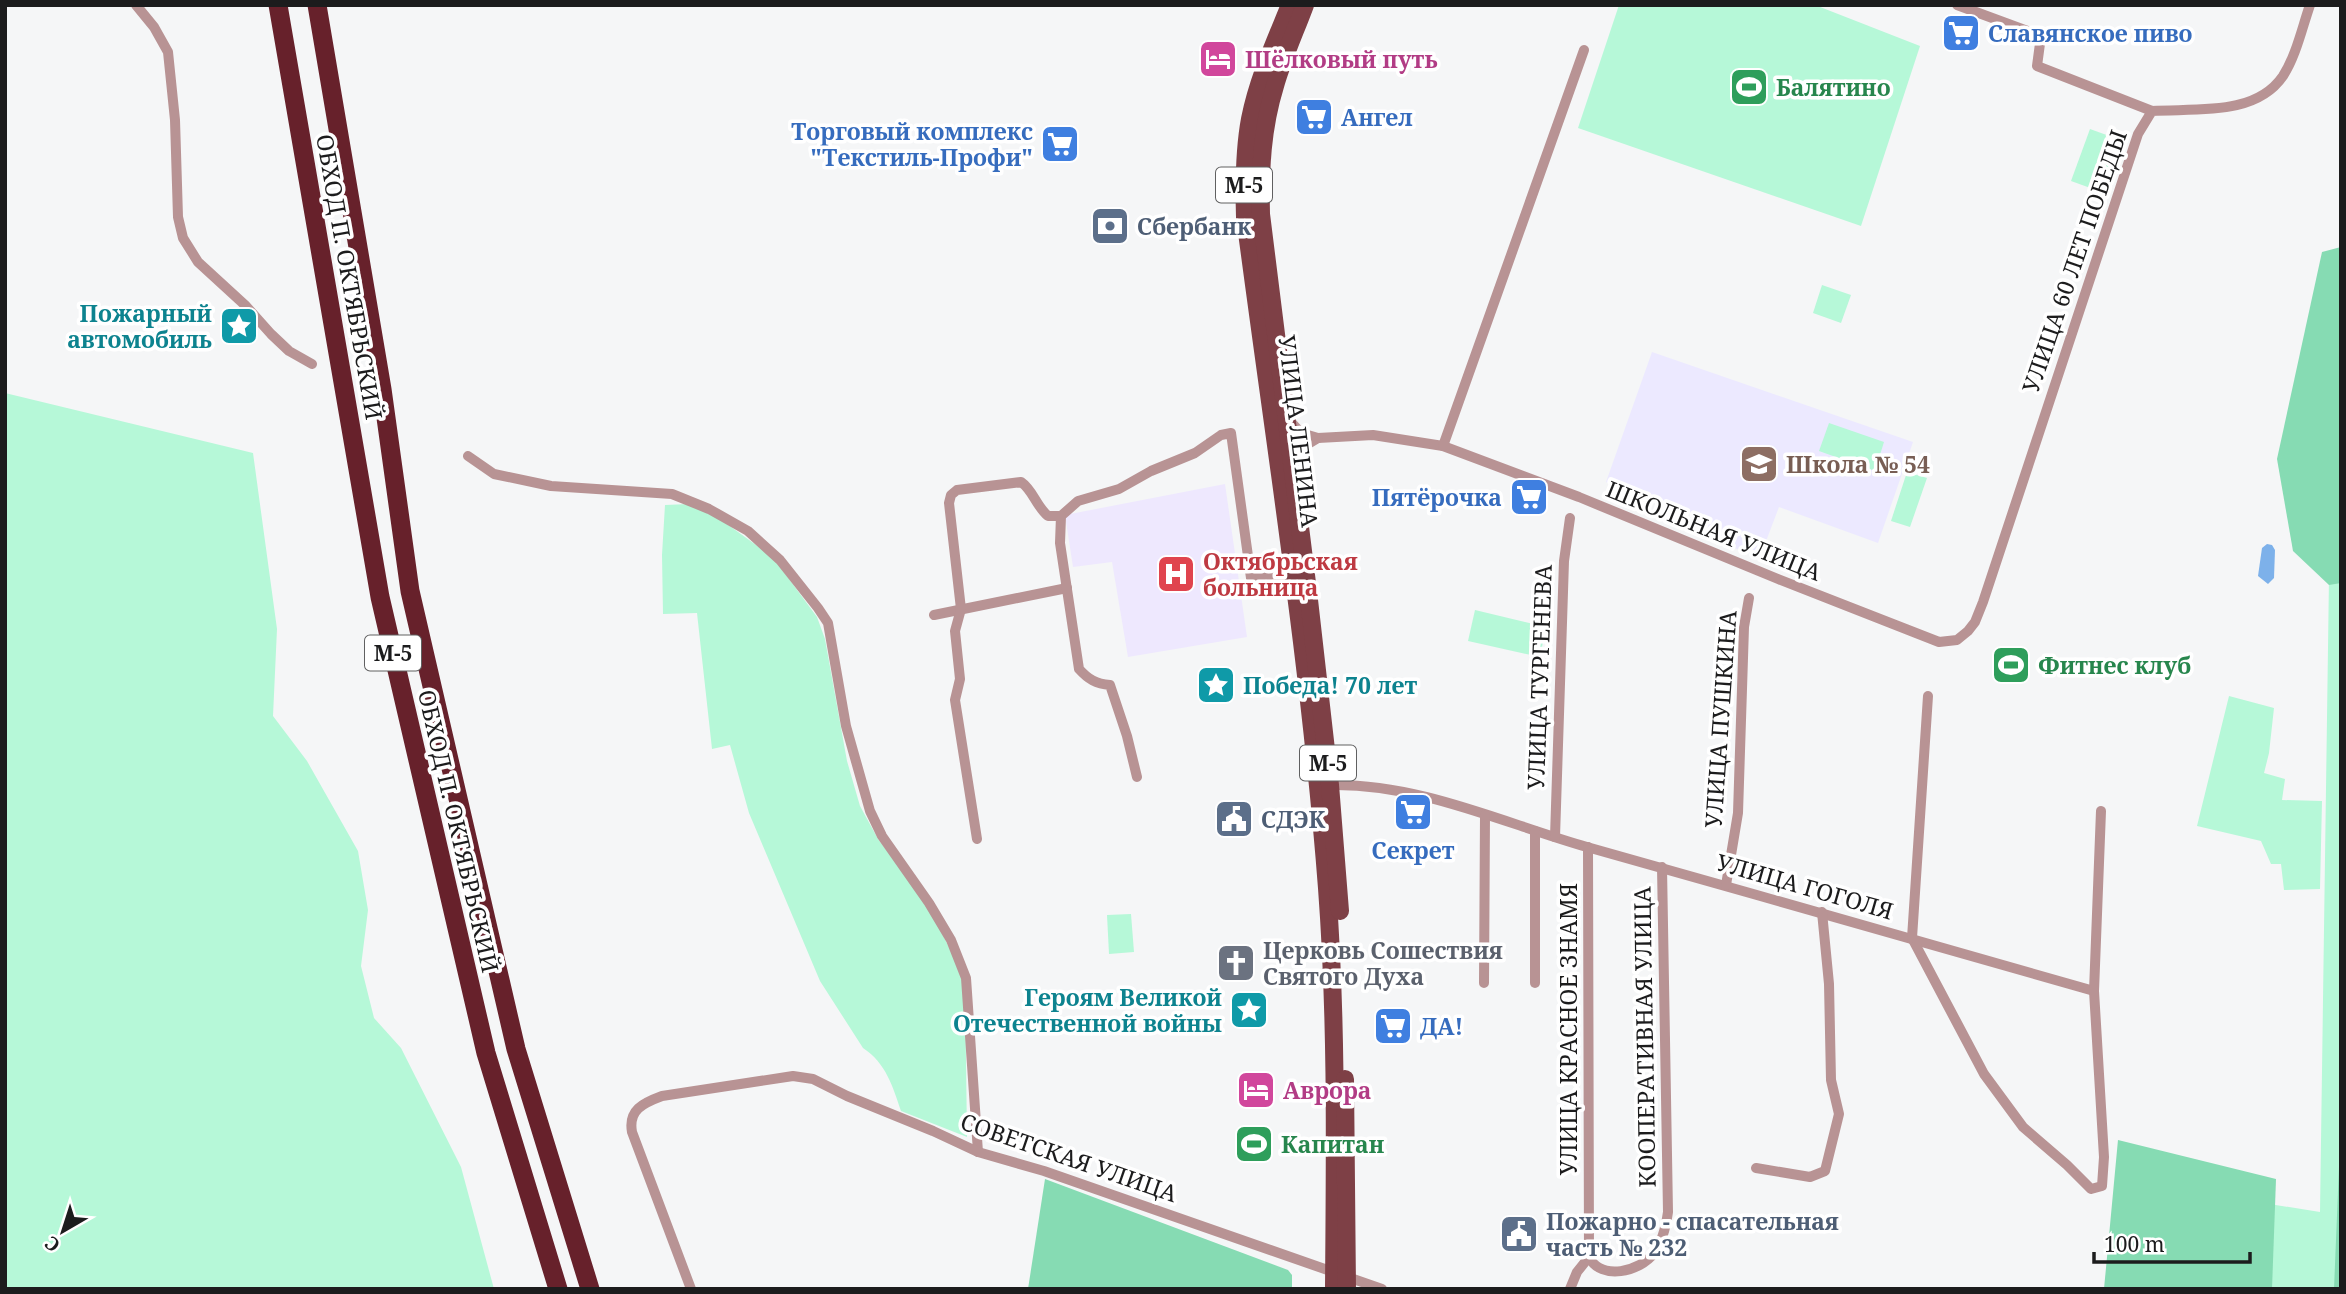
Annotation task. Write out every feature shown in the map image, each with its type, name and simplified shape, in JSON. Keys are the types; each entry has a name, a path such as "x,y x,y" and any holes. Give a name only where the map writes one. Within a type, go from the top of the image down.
{"highway":[{"name":"ОБХОД П. ОКТЯБРЬСКИЙ","path":"317,5 382,389 410,591 516,1049 590,1289"},
{"name":"ОБХОД П. ОКТЯБРЬСКИЙ","path":"278,8 380,597 486,1053 558,1289"}],"main road":[{"name":"УЛИЦА ЛЕНИНА","path":"1290,5 1256,98 1247,141 1245,217 1293,574 1318,786 1332,974 1340,1282"},
{"name":"УЛИЦА ЛЕНИНА","path":"1305,5 1273,93 1262,145 1260,180 1261,214 1338,871 1343,976 1340,1282"}],"street":[{"path":"136,5 154,27 168,52 175,120 178,217 183,238 198,262 246,306 271,334 289,351 312,364"},
{"path":"1957,5 2041,36 2037,66 2152,111"},
{"name":"УЛИЦА 60 ЛЕТ ПОБЕДЫ","path":"1968,631 1983,602 2137,134 2152,111 2231,107 2271,90 2283,76 2294,54 2310,5"},
{"path":"1443,446 1584,50"},
{"path":"1286,417 1301,433 1318,438"},
{"path":"977,839 955,700 960,679 955,631 961,609 948,503 951,495 957,490 1021,482 1028,487 1040,509 1048,516 1060,516 1078,501 1119,489 1152,471 1195,453 1221,435 1231,433 1251,578 1293,574"},
{"name":"ШКОЛЬНАЯ УЛИЦА","path":"1318,438 1373,435 1443,446 1579,497 1939,642 1957,640 1968,631"},
{"path":"1292,462 1303,447 1318,438"},
{"path":"468,456 494,474 551,486 672,494 709,509 748,531 780,560 818,608 828,623 846,726 870,811 882,836 929,903 951,940 963,969 968,999 978,1152"},
{"path":"1060,516 1060,543 1079,669 1087,678 1110,685 1137,777"},
{"name":"УЛИЦА ТУРГЕНЕВА","path":"1555,837 1564,552 1570,518"},
{"path":"934,615 1067,588"},
{"name":"УЛИЦА ПУШКИНА","path":"1726,885 1738,813 1744,627 1749,598"},
{"path":"1928,696 1912,938 1984,1074 2023,1127 2091,1189 2102,1186 2104,1157 2094,990 2101,811"},
{"name":"УЛИЦА ГОГОЛЯ","path":"1330,785 1391,789 1425,796 1588,847 2094,990"},
{"path":"1484,983 1485,815"},
{"name":"УЛИЦА КРАСНОЕ ЗНАМЯ","path":"1535,831 1535,983"},
{"name":"УЛИЦА КРАСНОЕ ЗНАМЯ","path":"1588,847 1589,1257"},
{"name":"КООПЕРАТИВНАЯ УЛИЦА","path":"1589,1257 1593,1265 1601,1270 1630,1269 1646,1262 1654,1253 1666,1227 1668,1201 1662,867"},
{"path":"1756,1168 1810,1177 1825,1171 1839,1114 1831,1080 1829,984 1822,912"},
{"name":"СОВЕТСКАЯ УЛИЦА","path":"691,1289 632,1132 632,1115 646,1102 662,1096 793,1076 813,1079 978,1152 1068,1180 1340,1282"},
{"path":"1570,1289 1577,1272 1589,1257"},
{"path":"1340,1282 1382,1289"}],"shaded area":[{"name":"Школа № 54","path":"1652,352 1913,442 1878,543 1779,507 1760,557 1698,535 1704,517 1606,482"},
{"name":"Октябрьская больница","path":"1225,484 1247,637 1128,657 1112,562 1073,567 1065,515"}],"green space":[{"name":"Балятино","path":"1619,5 1815,5 1920,46 1861,226 1578,128"},
{"path":"2090,129 2126,142 2107,194 2071,181"},
{"path":"2341,247 2341,583 2329,585 2293,551 2277,459 2322,252"},
{"path":"1822,285 1851,295 1841,323 1813,313"},
{"path":"5,393 253,453 277,629 273,716 307,761 358,851 368,910 361,966 374,1018 401,1048 461,1167 494,1289 5,1289"},
{"path":"1829,423 1884,442 1875,471 1819,451"},
{"path":"1907,472 1927,478 1910,527 1891,521"},
{"path":"689,504 720,519 763,550 778,564 817,617 825,639 847,761 860,806 878,839 931,909 965,982 967,1137 901,1111 892,1084 883,1068 863,1048 820,981 749,813 730,745 712,749 697,613 663,614 665,505"},
{"path":"2341,555 2341,1289 2251,1289 2257,1202 2320,1212 2329,577"},
{"path":"1475,610 1546,627 1540,657 1468,641"},
{"path":"2229,696 2274,708 2264,773 2285,779 2282,800 2322,801 2320,889 2284,890 2281,864 2271,864 2261,841 2197,826"},
{"path":"1131,914 1134,952 1109,954 1107,915"},
{"path":"2341,1118 2341,1289 2334,1289"},
{"path":"2118,1140 2276,1179 2272,1289 2104,1289"},
{"path":"1045,1179 1288,1270 1292,1275 1292,1289 1028,1289"}],"water":[{"path":"2267,544 2272,545 2275,550 2274,578 2268,584 2258,576 2262,548"}],"place":[{"name":"Славянское пиво","path":"1961,33"},
{"name":"Шёлковый путь","path":"1218,59"},
{"name":"Балятино","path":"1749,87"},
{"name":"Ангел","path":"1314,117"},
{"name":"Торговый комплекс \"Текстиль-Профи\"","path":"1060,144"},
{"name":"Сбербанк","path":"1110,226"},
{"name":"Пожарный автомобиль","path":"239,326"},
{"name":"Школа № 54","path":"1759,464"},
{"name":"Пятёрочка","path":"1529,497"},
{"name":"Октябрьская больница","path":"1176,574"},
{"name":"Фитнес клуб","path":"2011,665"},
{"name":"Победа! 70 лет","path":"1216,685"},
{"name":"Секрет","path":"1413,812"},
{"name":"СДЭК","path":"1234,819"},
{"name":"Церковь Сошествия Святого Духа","path":"1236,963"},
{"name":"Героям Великой Отечественной войны","path":"1249,1010"},
{"name":"ДА!","path":"1393,1026"},
{"name":"Аврора","path":"1256,1090"},
{"name":"Капитан","path":"1254,1144"},
{"name":"Пожарно - спасательная часть № 232","path":"1519,1234"}]}
